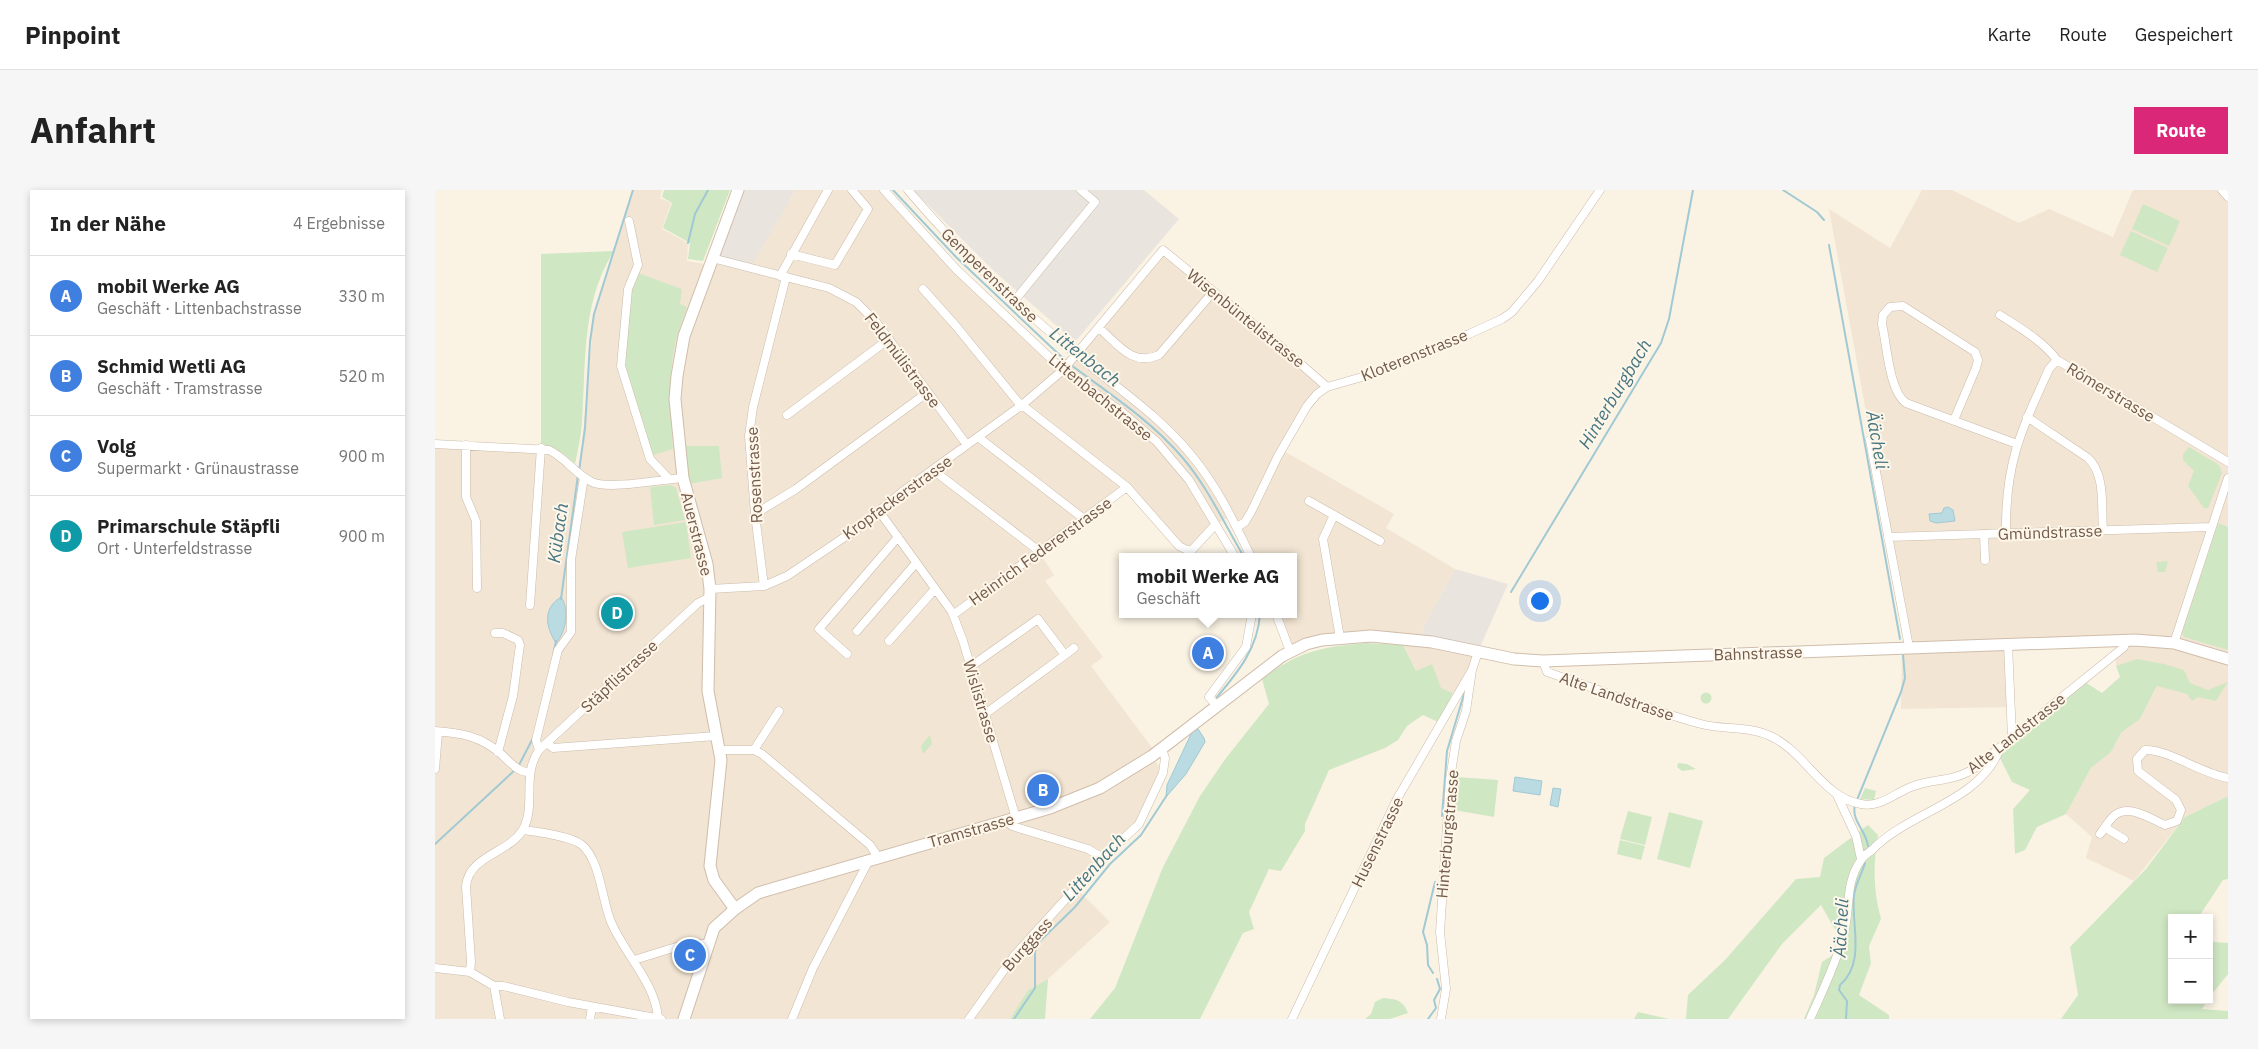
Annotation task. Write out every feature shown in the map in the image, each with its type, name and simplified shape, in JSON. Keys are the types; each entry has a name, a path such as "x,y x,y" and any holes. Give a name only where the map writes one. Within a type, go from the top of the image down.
{"main road":[{"name":"Auerstrasse","path":"735,909 714,880 710,866 721,760 708,691 710,593 707,564 683,478 676,424 675,399 679,356 690,317 738,190"},
{"name":"Bahnstrasse","path":"1290,651 1306,644 1340,638 1371,636 1403,639 1514,659 1543,661 2126,640 2174,643 2228,658"},
{"name":"Tramstrasse","path":"684,1019 707,944 714,928 735,909 765,890 1011,819 1066,802 1100,788 1162,748 1290,651"}],"street":[{"name":"Rosenstrasse","path":"764,586 755,514 749,436 753,407 783,277 791,254 828,190"},
{"path":"791,254 835,265 868,208 852,190"},
{"name":"Littenbachstrasse","path":"884,190 953,266 1065,368 1157,442 1189,480 1232,553"},
{"name":"Gemperenstrasse","path":"907,190 960,248 1075,356 1140,403 1174,435 1209,477 1238,526 1249,553"},
{"path":"1015,300 1095,202 1081,190"},
{"name":"Kloterenstrasse","path":"1238,526 1251,512 1268,475 1307,406 1317,394 1327,388 1378,371 1491,324 1507,315 1523,300 1538,281 1600,190"},
{"path":"2222,190 2228,197"},
{"path":"629,220 638,265 628,289 621,366 650,459 669,479"},
{"name":"Kropfackerstrasse","path":"710,593 764,586 787,576 879,511 1022,405 1065,368 1163,250"},
{"name":"Wisenbüntelistrasse","path":"1163,250 1279,345 1327,388"},
{"name":"Feldmülistrasse","path":"712,258 829,288 850,298 873,318 967,446"},
{"path":"923,289 1022,405 1127,487 1183,548 1192,550 1215,525"},
{"path":"1099,328 1128,353 1145,360 1159,355 1213,292"},
{"path":"1954,420 1977,368 1978,360 1975,352 1903,306 1890,307 1883,315 1883,324 1898,395 1906,402 2017,444"},
{"name":"Römerstrasse","path":"1999,315 2027,333 2051,352 2057,360 2228,462"},
{"path":"787,415 889,339"},
{"path":"2006,533 2007,483 2017,444 2049,369 2057,360"},
{"path":"755,514 796,489 928,392"},
{"path":"2027,417 2088,458 2096,467 2100,477 2103,530"},
{"path":"978,437 1084,519"},
{"path":"1870,440 1909,648"},
{"path":"435,444 541,448 561,456 581,474 599,485 683,478"},
{"path":"466,445 466,497 476,521 477,588"},
{"path":"530,604 541,448"},
{"path":"933,470 1039,551"},
{"path":"539,750 536,740 558,650 571,632 571,560 581,474"},
{"path":"2174,643 2228,478"},
{"name":"Heinrich Federerstrasse","path":"953,614 1127,487"},
{"path":"1309,501 1380,541"},
{"name":"Wislistrasse","path":"879,511 953,614 985,714 1011,819"},
{"path":"1334,515 1323,540 1340,638"},
{"name":"Gmündstrasse","path":"1888,537 2211,527"},
{"path":"1984,534 1985,560"},
{"path":"847,654 819,629 898,537"},
{"path":"857,631 916,563"},
{"path":"889,640 935,589"},
{"name":"Stäpflistrasse","path":"529,772 532,760 539,750 710,593"},
{"path":"970,667 1040,617 1065,656"},
{"path":"1217,706 1209,697 1246,647 1252,618"},
{"path":"1278,618 1290,651"},
{"path":"495,633 514,638 518,640 520,645 513,696 499,752"},
{"name":"Alte Landstrasse","path":"1543,661 1547,672 1707,726 1760,732 1771,736 1788,748 1837,795 1863,804 1874,804 1920,783 1960,777 2000,750 2028,723 2124,648 2126,640"},
{"path":"2008,644 2012,738"},
{"path":"985,714 1074,648"},
{"name":"Hinterburgstrasse","path":"1441,1019 1446,989 1440,932 1446,825 1456,741 1466,711 1471,670 1478,652"},
{"name":"Husenstrasse","path":"1292,1019 1397,799 1471,670"},
{"path":"754,750 779,711"},
{"path":"435,769 437,731 471,736 499,752 517,768 529,772 528,810 523,830 515,838 481,861 474,868 466,883 470,972"},
{"path":"547,743 553,748 716,736"},
{"name":"Burggass","path":"969,1019 1005,967 1103,858 1133,831 1147,810 1163,773 1165,758 1162,748"},
{"path":"720,750 754,750 762,754 870,845 873,858 813,968 792,1019"},
{"path":"1810,1019 1835,963 1844,935 1850,882 1861,859 1880,841 1907,822 1962,794 1983,775 2000,750"},
{"path":"2100,834 2113,816 2120,812 2133,812 2165,825 2177,821 2180,816 2181,810 2176,800 2138,771 2137,759 2145,750 2160,752 2213,775 2228,778"},
{"path":"1837,795 1856,836 1861,859"},
{"path":"1011,819 1012,826 1088,849 1103,858"},
{"path":"2106,826 2124,839"},
{"path":"435,968 470,972 494,986 503,986 592,1007 659,1018 655,1002 605,909 592,855 579,842 523,830"},
{"path":"634,960 687,944 707,944"},
{"path":"494,986 501,1019"},
{"path":"590,1019 592,1007"}],"shaded area":[{"path":"633,190 662,190 660,198 671,203 662,229 688,243 687,261 704,264 790,201 796,190 884,190 929,241 1020,329 1067,366 1163,250 1323,383 1282,450 1394,514 1386,528 1455,569 1425,624 1420,640 1478,652 1457,694 1441,689 1416,671 1403,645 1403,639 1371,636 1290,651 1278,618 1297,618 1297,553 1249,553 1227,518 1215,525 1187,550 1126,487 1039,552 1054,575 1045,581 1103,657 1091,666 1153,749 1152,756 1163,773 1147,810 1076,888 1110,922 1048,979 1028,990 1010,1019 435,1019 435,444 541,448 576,469 580,466 594,314"},
{"path":"738,190 796,190 750,268 712,258"},
{"path":"913,190 1144,190 1179,219 1075,342 994,271"},
{"path":"1922,190 1952,190 2019,223 2049,209 2113,237 2133,190 2228,190 2228,796 2185,817 2134,881 2086,858 2092,837 2066,814 2091,768 2111,752 2121,733 2140,719 2157,687 2116,666 2116,640 2009,644 2010,707 1901,709 1902,648 1909,648 1829,209 1890,248"},
{"path":"1455,569 1508,584 1480,647 1420,641 1425,624"}],"green space":[{"path":"664,190 730,190 703,261 688,259 690,243 663,228 672,203 662,197"},
{"path":"2143,204 2180,221 2169,246 2132,229"},
{"path":"2131,231 2168,248 2157,272 2120,255"},
{"path":"614,251 603,271 590,312 585,356 582,427 575,464 559,452 541,448 541,254"},
{"path":"638,273 682,289 680,304 687,307 675,344 671,370 670,410 673,449 653,455 625,366 630,290"},
{"path":"684,446 719,446 722,478 689,484"},
{"path":"2189,447 2219,465 2222,473 2208,508 2204,508 2188,486 2194,471 2183,460 2183,454"},
{"path":"671,485 676,488 685,520 654,525 650,487"},
{"path":"686,522 691,558 628,568 622,532"},
{"path":"2218,523 2228,527 2228,650 2184,637 2182,633"},
{"path":"2168,561 2165,572 2158,572 2156,562"},
{"path":"1366,643 1403,645 1416,671 1432,664 1441,688 1453,693 1438,722 1423,715 1407,726 1398,740 1385,748 1329,770 1305,824 1305,831 1281,871 1269,869 1249,912 1254,929 1243,933 1200,1019 1090,1019 1115,988 1163,867 1200,796 1226,758 1269,704 1262,679 1299,656 1336,646"},
{"path":"2137,659 2184,670 2190,683 2208,690 2228,682 2216,701 2198,697 2192,701 2187,694 2157,686 2140,719 2121,733 2111,752 2091,768 2066,814 2037,827 2025,850 2015,854 2013,809 2030,790 2012,782 1999,756 2030,727 2085,682 2102,693 2120,677 2116,666"},
{"path":"1706,692 1712,698 1706,704 1700,698"},
{"path":"930,735 932,744 923,754 921,746"},
{"path":"1678,763 1687,764 1696,769 1682,771 1677,767"},
{"path":"1457,777 1498,780 1494,817 1454,810"},
{"path":"1865,788 1876,791 1874,800 1860,799"},
{"path":"2228,796 2228,879 2223,880 2201,914 2168,914 2168,1004 2205,1004 2202,1009 2228,1011 2228,1019 2061,1019 2078,995 2070,947 2146,869 2185,817"},
{"path":"1628,811 1652,817 1645,845 1620,839"},
{"path":"1669,812 1703,821 1690,868 1657,859"},
{"path":"1868,825 1878,835 1875,877 1876,898 1881,919 1869,946 1871,963 1859,995 1889,1015 1889,1019 1804,1019 1814,995 1822,962 1845,947 1821,905 1782,944 1728,1019 1686,1019 1688,995 1725,960 1796,879 1820,877 1824,858"},
{"path":"1620,840 1645,846 1641,860 1617,854"},
{"path":"2213,941 2228,943 2228,974 2213,993"},
{"path":"1048,979 1045,1019 1010,1019 1028,990"},
{"path":"1383,998 1399,1001 1404,1005 1408,1013 1390,1019 1365,1019 1371,1014 1375,1002"},
{"path":"1638,1012 1669,1019 1634,1019"}],"water":[{"path":"1948,507 1953,510 1955,521 1936,523 1930,521 1929,514 1942,513 1944,508"},
{"path":"561,597 564,602 566,620 562,633 556,643 552,637 548,618 551,606"},
{"path":"1198,729 1205,742 1186,774 1166,797 1167,785 1192,732"},
{"path":"1515,777 1542,781 1540,795 1513,791"},
{"path":"1553,788 1561,789 1558,807 1550,805"}],"waterway":[{"name":"Kübach","path":"579,471 585,428 590,342 594,314 633,190"},
{"path":"688,243 695,214 708,190"},
{"name":"Littenbach","path":"893,190 956,257 1067,362"},
{"name":"Hinterburgbach","path":"1511,592 1661,343 1669,319 1693,190"},
{"name":"Äächeli","path":"1783,190 1817,212 1824,220"},
{"name":"Äächeli","path":"1829,245 1900,639"},
{"name":"Littenbach","path":"1071,365 1143,419 1182,457 1207,492 1242,553"},
{"name":"Kübach","path":"561,599 578,475"},
{"name":"Littenbach","path":"1217,697 1246,659 1255,638 1259,618"},
{"name":"Kübach","path":"553,656 556,641"},
{"name":"Äächeli","path":"1857,800 1901,692 1905,678 1903,655"},
{"name":"Hinterburgbach","path":"1442,816 1447,751 1464,694"},
{"name":"Kübach","path":"519,765 533,738"},
{"name":"Kübach","path":"435,844 516,769"},
{"name":"Littenbach","path":"1014,1019 1035,988 1035,952 1038,943 1075,907 1110,864 1141,835 1167,795"},
{"name":"Äächeli","path":"1855,805 1855,816 1865,835 1868,846"},
{"name":"Äächeli","path":"1846,1019 1847,1001 1839,990 1840,985 1848,976 1853,966 1856,943 1854,896 1865,863"},
{"name":"Hinterburgbach","path":"1433,973 1428,965 1427,945 1423,932 1435,882"},
{"name":"Hinterburgbach","path":"1428,1019 1436,1008 1434,1000 1440,989 1437,979"}],"place":[{"name":"Primarschule Stäpfli","path":"617,613"},
{"name":"mobil Werke AG","path":"1208,653"},
{"name":"Schmid Wetli AG","path":"1043,790"},
{"name":"Volg","path":"690,955"}]}
